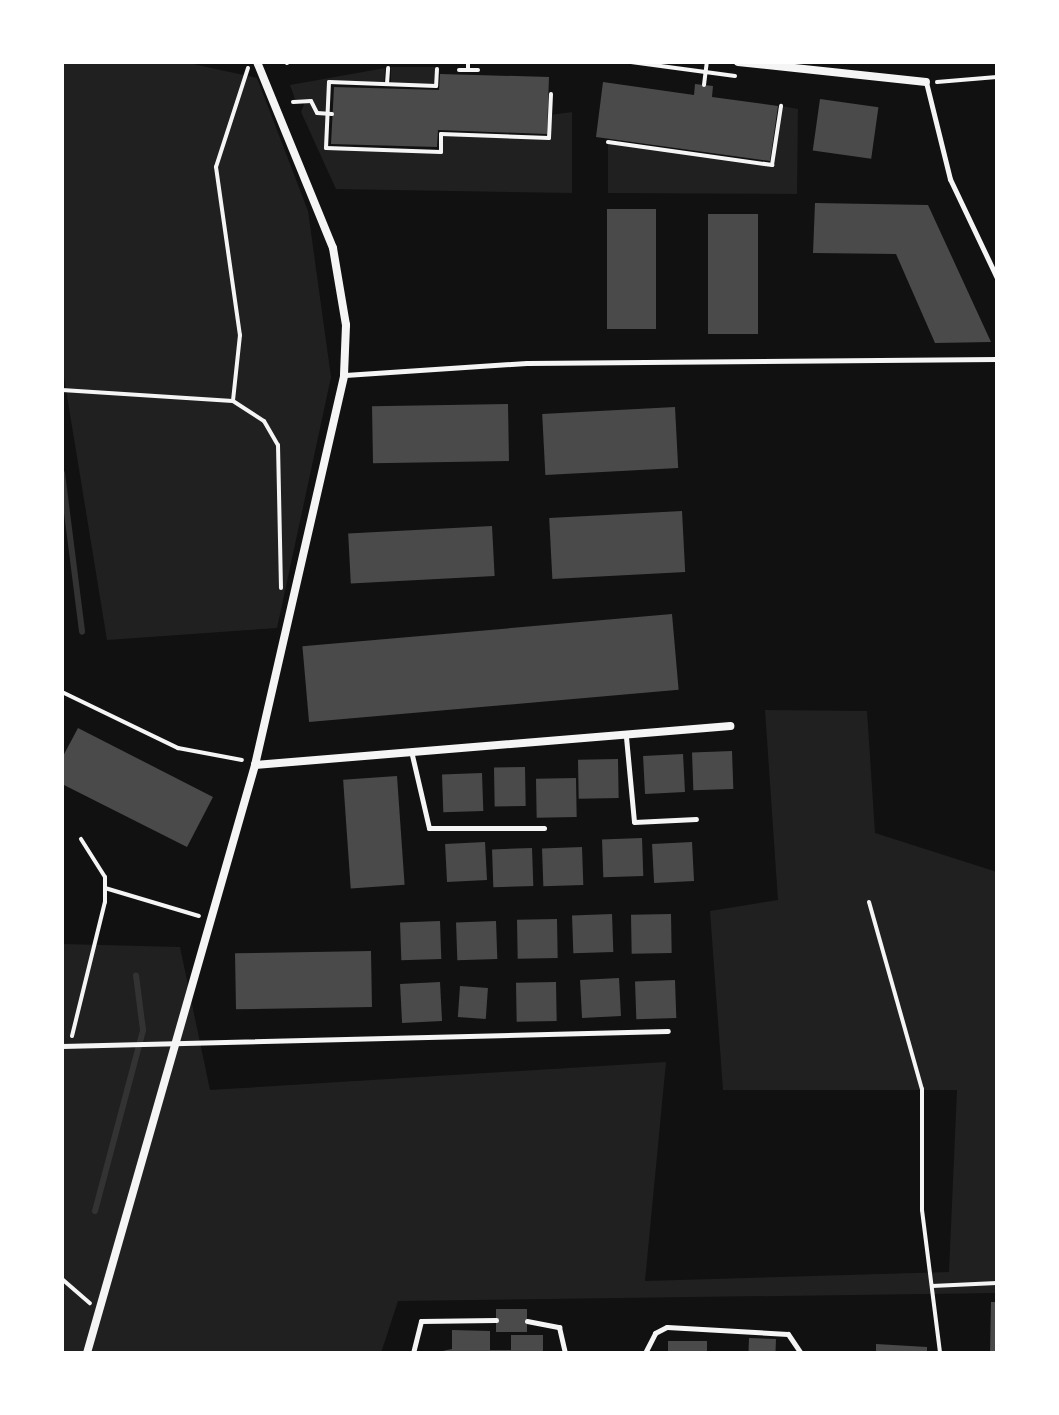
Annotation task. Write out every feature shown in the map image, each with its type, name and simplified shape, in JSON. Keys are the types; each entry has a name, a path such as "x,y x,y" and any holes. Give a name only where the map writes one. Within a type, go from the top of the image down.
{"street":[{"path":"87,1353 177,1048 255,765 344,375 346,325 333,248 256,62"},
{"path":"738,62 926,82"},
{"path":"255,765 412,755 730,726"}],"lane":[{"path":"926,82 950,179 997,278"},
{"path":"344,375 527,363 997,359"},
{"path":"626,737 634,822 696,819"},
{"path":"412,755 429,828 544,828"},
{"path":"66,1046 126,1044 177,1048 668,1031"},
{"path":"413,1353 421,1321 496,1320"},
{"path":"527,1321 559,1327 565,1353"},
{"path":"645,1353 667,1327 788,1334 801,1353"}],"path":[{"path":"233,401 240,335 216,167 240,76 256,62"},
{"path":"459,70 473,71 468,62"},
{"path":"631,62 744,78"},
{"path":"704,85 707,62"},
{"path":"388,68 388,86"},
{"path":"437,69 436,86 329,82 330,114 326,148 441,152 441,134 549,138 551,94"},
{"path":"926,82 997,77"},
{"path":"293,102 311,101 330,114"},
{"path":"608,142 772,165 781,106"},
{"path":"65,389 233,401 264,421 278,445 281,595"},
{"path":"62,692 178,748 255,765"},
{"path":"66,1046 105,888 81,839"},
{"path":"105,888 212,920"},
{"path":"869,902 922,1089 922,1210 940,1353"},
{"path":"62,1279 99,1308"},
{"path":"932,1286 997,1283"}],"shaded area":[{"path":"62,62 184,62 257,78 308,211 331,377 277,628 107,640 62,365"},
{"path":"391,67 437,67 437,84 391,84"},
{"path":"385,68 384,84 329,83 326,147 440,152 441,134 549,138 550,115 572,112 572,193 336,189 301,112 306,99 295,99 290,85"},
{"path":"781,106 798,109 797,194 608,193 608,142 772,165"},
{"path":"765,710 867,711 875,833 997,872 997,1293 398,1301 381,1353 62,1353 62,944 180,947 210,1090 666,1062 645,1281 949,1272 957,1090 723,1090 710,911 778,900"}],"building":[{"path":"440,74 549,77 547,134 438,130 437,147 331,144 334,87 439,90"},
{"path":"603,82 694,95 695,84 713,86 712,97 778,106 770,161 596,137"},
{"path":"820,99 878,107 871,159 813,150"},
{"path":"815,203 928,205 991,342 935,343 896,254 813,253"},
{"path":"607,209 656,209 656,329 607,329"},
{"path":"708,214 758,214 758,334 708,334"},
{"path":"508,404 509,461 373,463 372,406"},
{"path":"675,407 678,468 545,475 542,414"},
{"path":"682,511 685,572 552,579 549,518"},
{"path":"492,526 495,576 351,583 348,534"},
{"path":"672,614 679,690 309,722 302,646"},
{"path":"78,728 213,797 187,847 62,784 62,758"},
{"path":"732,751 733,789 693,790 692,752"},
{"path":"683,754 685,792 645,794 643,756"},
{"path":"618,759 619,798 579,799 578,760"},
{"path":"525,767 526,806 495,807 494,768"},
{"path":"482,773 483,811 443,812 442,774"},
{"path":"397,776 405,885 351,889 343,780"},
{"path":"576,778 577,817 537,818 536,779"},
{"path":"642,838 643,876 603,877 602,839"},
{"path":"485,842 487,880 447,882 445,844"},
{"path":"692,842 694,881 654,883 652,844"},
{"path":"582,847 583,885 543,886 542,848"},
{"path":"532,848 533,886 493,887 492,849"},
{"path":"612,914 613,952 573,953 572,915"},
{"path":"671,914 672,953 632,954 631,915"},
{"path":"557,919 558,958 518,959 517,920"},
{"path":"440,921 441,959 401,960 400,922"},
{"path":"496,921 497,959 457,960 456,922"},
{"path":"371,951 372,1007 236,1009 235,953"},
{"path":"619,978 621,1016 582,1018 580,980"},
{"path":"675,980 676,1018 636,1019 635,981"},
{"path":"440,982 442,1021 402,1023 400,984"},
{"path":"556,982 557,1021 517,1022 516,983"},
{"path":"460,986 488,988 486,1019 458,1017"},
{"path":"991,1302 997,1302 997,1353 990,1353"},
{"path":"496,1309 527,1309 527,1332 496,1332"},
{"path":"452,1330 490,1331 490,1350 511,1350 511,1335 543,1335 543,1353 433,1353 452,1349"},
{"path":"749,1338 776,1339 775,1353 748,1353"},
{"path":"668,1341 707,1341 707,1353 668,1353"},
{"path":"876,1344 927,1347 927,1353 876,1353"}],"waterway":[{"path":"62,473 82,632"},
{"path":"95,1211 143,1030 136,975"}]}
